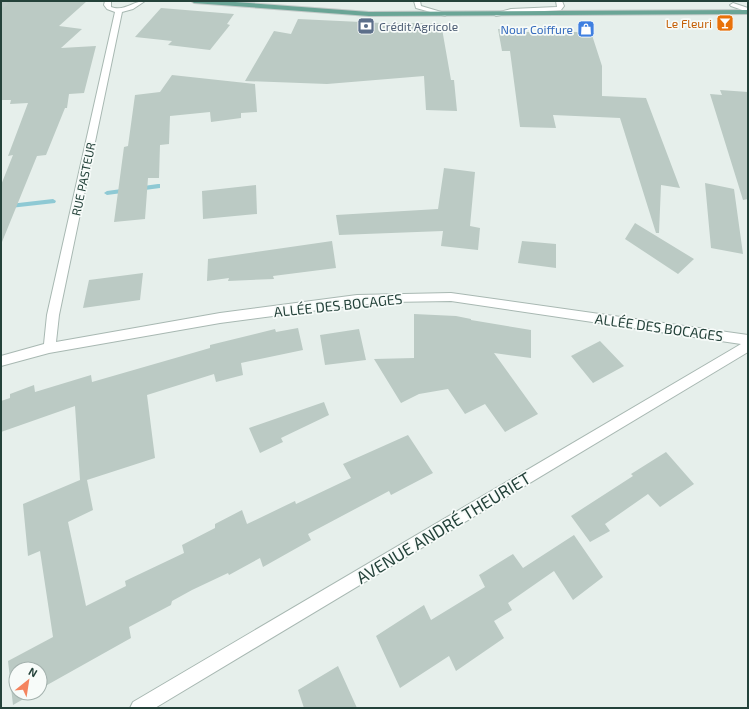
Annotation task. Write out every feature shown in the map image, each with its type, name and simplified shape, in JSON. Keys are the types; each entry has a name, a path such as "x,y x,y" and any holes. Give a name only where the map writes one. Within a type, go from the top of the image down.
{"main road":[{"path":"194,1 345,13 496,14 748,11"},
{"path":"275,1 342,6 418,4 748,4"}],"street":[{"path":"108,1 107,5 109,8 119,11 131,8 142,1"},
{"path":"418,4 445,14"},
{"path":"496,14 512,11 554,10 559,9 560,4"},
{"path":"733,5 748,11"},
{"name":"RUE PASTEUR","path":"49,348 53,315 119,11"},
{"name":"ALLÉE DES BOCAGES","path":"1,361 49,348 259,313 357,300 404,297 451,297 748,340"},
{"name":"AVENUE ANDRÉ THEURIET","path":"138,708 748,346"}],"building":[{"path":"1,1 87,1 59,26 82,29 61,48 96,46 84,93 69,94 67,108 65,108 46,155 37,156 2,242 1,185 13,155 8,156 28,103 10,104 11,100 1,100"},
{"path":"161,8 234,14 227,24 230,25 210,50 168,45 172,41 135,37"},
{"path":"298,19 382,23 441,23 451,80 454,80 457,111 426,110 424,76 327,84 245,81 274,31 291,34"},
{"path":"498,29 519,29 520,32 591,32 602,66 602,96 646,98 680,188 661,185 659,233 656,233 620,118 553,115 556,128 520,127 510,51 502,51"},
{"path":"172,75 255,84 257,112 241,113 241,118 211,122 210,112 170,116 169,144 160,145 159,178 148,178 145,219 114,222 124,147 128,146 135,95 160,92"},
{"path":"720,90 748,92 748,199 743,200 710,94 722,95"},
{"path":"444,168 475,172 470,226 480,228 478,250 441,246 443,231 339,235 336,215 438,209"},
{"path":"705,183 734,189 743,254 711,248"},
{"path":"256,185 257,214 203,219 202,191"},
{"path":"635,223 694,259 678,274 625,239"},
{"path":"332,241 336,268 273,276 274,279 228,281 229,278 207,281 208,259"},
{"path":"522,241 556,244 556,268 518,263"},
{"path":"143,273 140,300 83,308 89,280"},
{"path":"414,314 456,316 531,330 531,358 494,353 538,414 505,432 485,404 465,414 448,389 419,394 401,403 374,359 414,358"},
{"path":"298,328 303,350 241,363 243,375 216,382 214,374 147,395 155,458 87,480 93,510 68,522 86,606 126,586 125,581 184,553 182,545 215,528 215,524 242,510 247,524 295,501 296,504 351,478 343,464 408,435 433,473 391,495 389,491 308,534 311,540 263,567 260,558 229,575 228,573 192,590 172,601 171,605 129,627 131,638 48,685 48,661 8,661 53,637 40,551 28,556 23,504 80,480 75,406 1,432 1,401 10,398 10,394 34,385 35,392 91,375 92,382 210,348 210,345 275,329 276,332"},
{"path":"359,329 366,360 325,365 320,335"},
{"path":"600,341 624,366 593,383 571,356"},
{"path":"324,402 329,415 281,438 283,442 260,453 249,428"},
{"path":"666,452 694,484 660,507 648,494 605,524 610,531 590,542 571,516 633,476 631,474"},
{"path":"574,535 603,577 573,600 554,571 508,603 512,610 494,621 504,638 456,671 449,656 400,688 376,636 424,605 431,620 485,587 479,575 513,554 523,568"},
{"path":"338,666 357,708 304,708 298,690"},
{"path":"13,701 20,701 13,705"}],"waterway":[{"path":"107,193 158,186"},
{"path":"1,207 53,201"}],"tunnel":[{"path":"1,5 6,1"}],"place":[{"name":"Le Fleuri","path":"725,23"},
{"name":"Crédit Agricole","path":"366,26"},
{"name":"Nour Coiffure","path":"586,29"}]}
